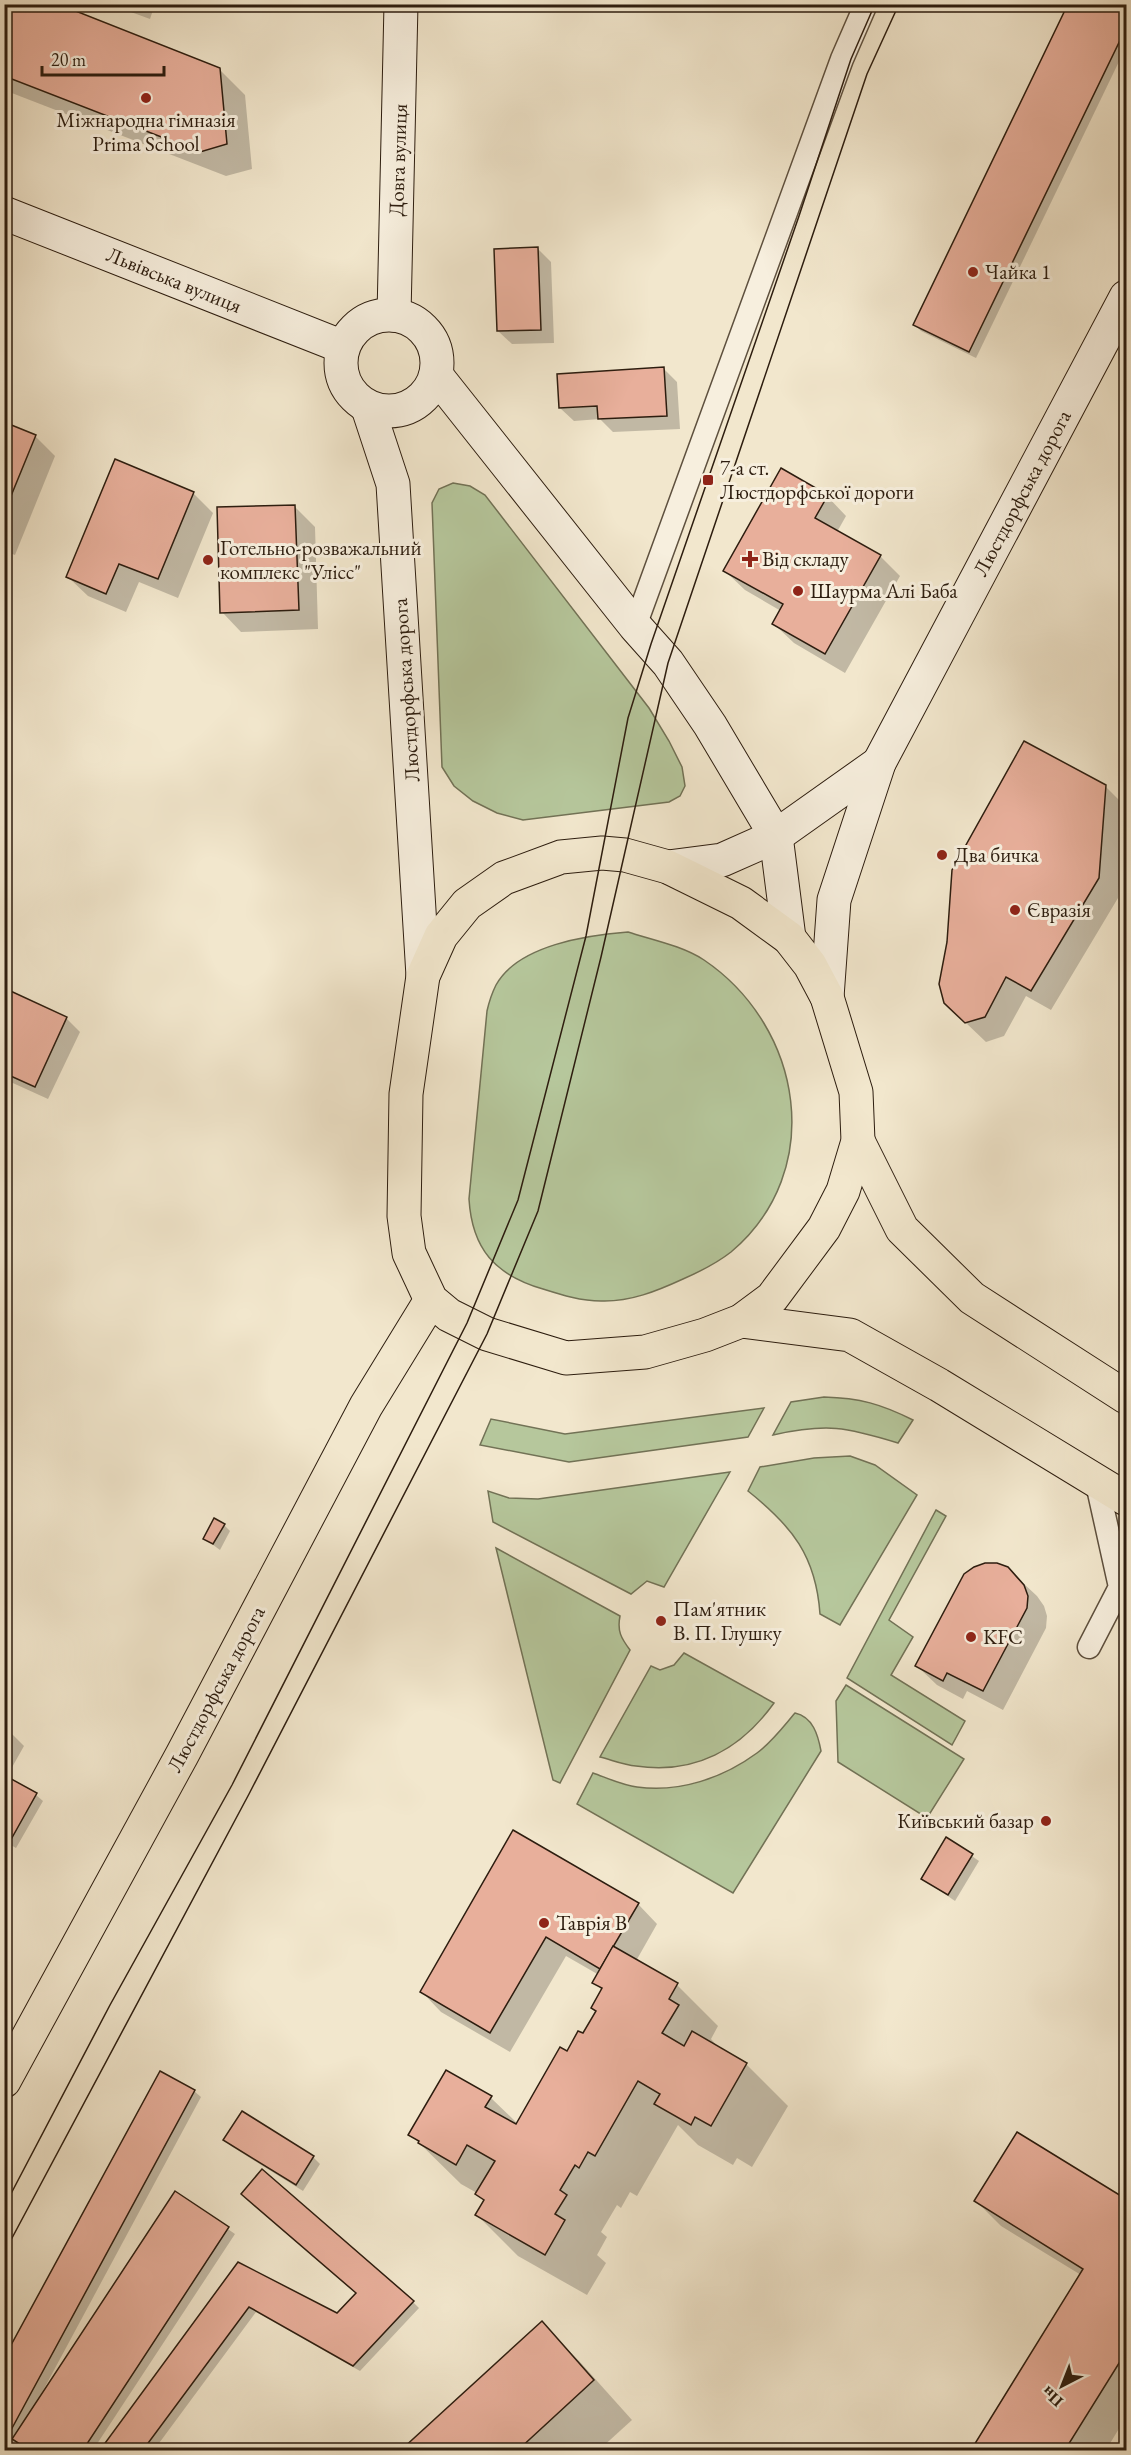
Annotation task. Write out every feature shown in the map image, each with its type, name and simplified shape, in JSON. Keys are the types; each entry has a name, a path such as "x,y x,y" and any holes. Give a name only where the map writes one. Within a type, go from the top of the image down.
{"main road":[{"name":"Довга вулиця","path":"394,315 401,4"},
{"name":"Львівська вулиця","path":"4,213 343,347"},
{"name":"Люстдорфська дорога","path":"827,997 834,900 879,763 1126,297"},
{"path":"381,315 394,315 419,326 428,336 437,362 436,375 424,397 406,408 382,411 368,408 357,400 347,388 340,361 343,347 358,325 381,315"},
{"path":"436,375 635,626 668,663 710,725 776,836 789,938"},
{"name":"Люстдорфська дорога","path":"368,408 393,484 423,975"},
{"path":"668,867 722,860 776,836 879,763"},
{"path":"602,854 625,855 668,867 741,903 789,938 810,965 827,997 856,1092 858,1141 843,1191 824,1228 772,1298 741,1321 705,1335 645,1352 566,1358 487,1334 450,1315 431,1300 409,1253 404,1216 406,1094 423,975 441,936 460,912 467,904 504,878 561,857 602,854"},
{"path":"858,1141 902,1229 972,1299 1126,1397"},
{"name":"Люстдорфська дорога","path":"4,2081 182,1755 366,1406 431,1300"},
{"path":"741,1321 850,1335 939,1385 1126,1499"}],"lane":[{"path":"635,626 842,59 866,4"},
{"path":"1089,1647 1120,1587 1096,1479"}],"green space":[{"path":"453,483 470,486 485,495 649,708 682,767 685,786 680,796 669,802 523,820 497,813 473,801 454,786 442,767 432,503 439,489"},
{"path":"628,932 696,955 738,988 763,1022 781,1060 791,1101 791,1142 781,1182 761,1219 731,1252 714,1264 643,1295 612,1301 586,1300 543,1289 512,1276 489,1258 475,1232 469,1199 487,1011 496,985 506,971 520,960 537,951 574,940"},
{"path":"824,1397 870,1403 913,1420 898,1443 836,1428 808,1429 773,1435 791,1402"},
{"path":"764,1408 748,1437 569,1462 480,1445 491,1419 565,1434"},
{"path":"850,1456 875,1465 917,1495 840,1625 820,1614 813,1575 799,1544 777,1517 748,1491 760,1467 814,1458"},
{"path":"730,1472 664,1587 647,1581 631,1594 493,1522 488,1491 509,1498 538,1499"},
{"path":"936,1510 946,1516 889,1620 913,1637 891,1675 965,1721 952,1745 847,1678"},
{"path":"496,1548 620,1616 620,1634 630,1650 560,1783 553,1780"},
{"path":"684,1653 774,1703 747,1734 715,1755 697,1762 658,1768 622,1764 600,1757 651,1666 660,1670 674,1665"},
{"path":"846,1685 964,1759 927,1818 838,1762 836,1701"},
{"path":"795,1713 806,1718 810,1723 816,1733 821,1751 733,1893 577,1804 593,1773 626,1785 669,1788 700,1782 730,1770 762,1749"}],"building":[{"path":"4,4 58,4 220,68 227,144 200,152 4,76"},
{"path":"1068,4 1126,4 1126,28 969,352 913,325"},
{"path":"538,247 541,330 497,331 494,249"},
{"path":"664,367 667,416 598,419 597,406 559,408 557,374"},
{"path":"4,422 36,435 4,513"},
{"path":"115,459 194,492 158,579 119,564 106,594 66,577"},
{"path":"781,468 828,495 815,518 881,555 825,654 772,624 783,604 723,571"},
{"path":"295,505 299,610 220,613 217,507"},
{"name":"Євразія","path":"1024,741 1106,785 1099,878 1031,991 1006,977 985,1017 965,1023 944,1003 939,984 947,942 952,870"},
{"path":"4,988 67,1017 35,1087 4,1073"},
{"path":"214,1518 225,1524 213,1544 203,1539"},
{"name":"KFC","path":"985,1563 997,1563 1008,1567 1024,1585 1028,1596 1027,1608 983,1691 947,1673 943,1681 915,1666 964,1574"},
{"path":"4,1775 37,1793 9,1843 4,1840"},
{"name":"Таврія В","path":"513,1830 639,1903 600,1969 546,1937 490,2033 420,1992"},
{"path":"946,1837 973,1854 948,1895 921,1879"},
{"path":"613,1946 678,1983 669,1999 679,2005 662,2033 684,2046 692,2031 747,2063 711,2126 695,2117 691,2125 654,2104 660,2094 638,2081 595,2156 588,2152 579,2168 575,2165 560,2190 567,2195 555,2214 565,2220 545,2255 475,2215 484,2200 475,2194 495,2161 467,2145 456,2165 408,2135 446,2070 492,2096 485,2107 516,2124 560,2047 567,2051 578,2031 583,2033 596,2011 591,2008 602,1988 592,1983"},
{"path":"160,2071 195,2090 4,2443 4,2358"},
{"path":"242,2111 314,2156 296,2185 223,2140"},
{"path":"1017,2132 1126,2199 1126,2352 1065,2450 971,2450 1083,2269 974,2201"},
{"path":"262,2169 414,2301 353,2366 249,2307 143,2450 100,2450 238,2262 337,2313 356,2293 241,2194"},
{"path":"175,2191 229,2227 83,2450 29,2450 12,2439"},
{"path":"542,2321 594,2380 518,2450 401,2450"}],"tram line":[{"path":"4,2207 110,2005 232,1785 467,1323 518,1200 586,936 628,718 651,644 851,59 875,4"},
{"path":"4,2253 249,1794 487,1334 538,1211 601,957 668,663 867,74 899,4"}],"place":[{"name":"Міжнародна гімназія Prima School","path":"146,98"},
{"name":"Чайка 1","path":"973,272"},
{"name":"7-а ст. Люстдорфської дороги","path":"708,480"},
{"name":"Від складу","path":"750,559"},
{"name":"Готельно-розважальний комплекс \"Улісс\"","path":"208,560"},
{"name":"Шаурма Алі Баба","path":"798,591"},
{"name":"Два бичка","path":"942,855"},
{"name":"Євразія","path":"1015,910"},
{"name":"Пам'ятник В. П. Глушку","path":"661,1621"},
{"name":"KFC","path":"971,1637"},
{"name":"Київський базар","path":"1046,1821"},
{"name":"Таврія В","path":"544,1923"}]}
